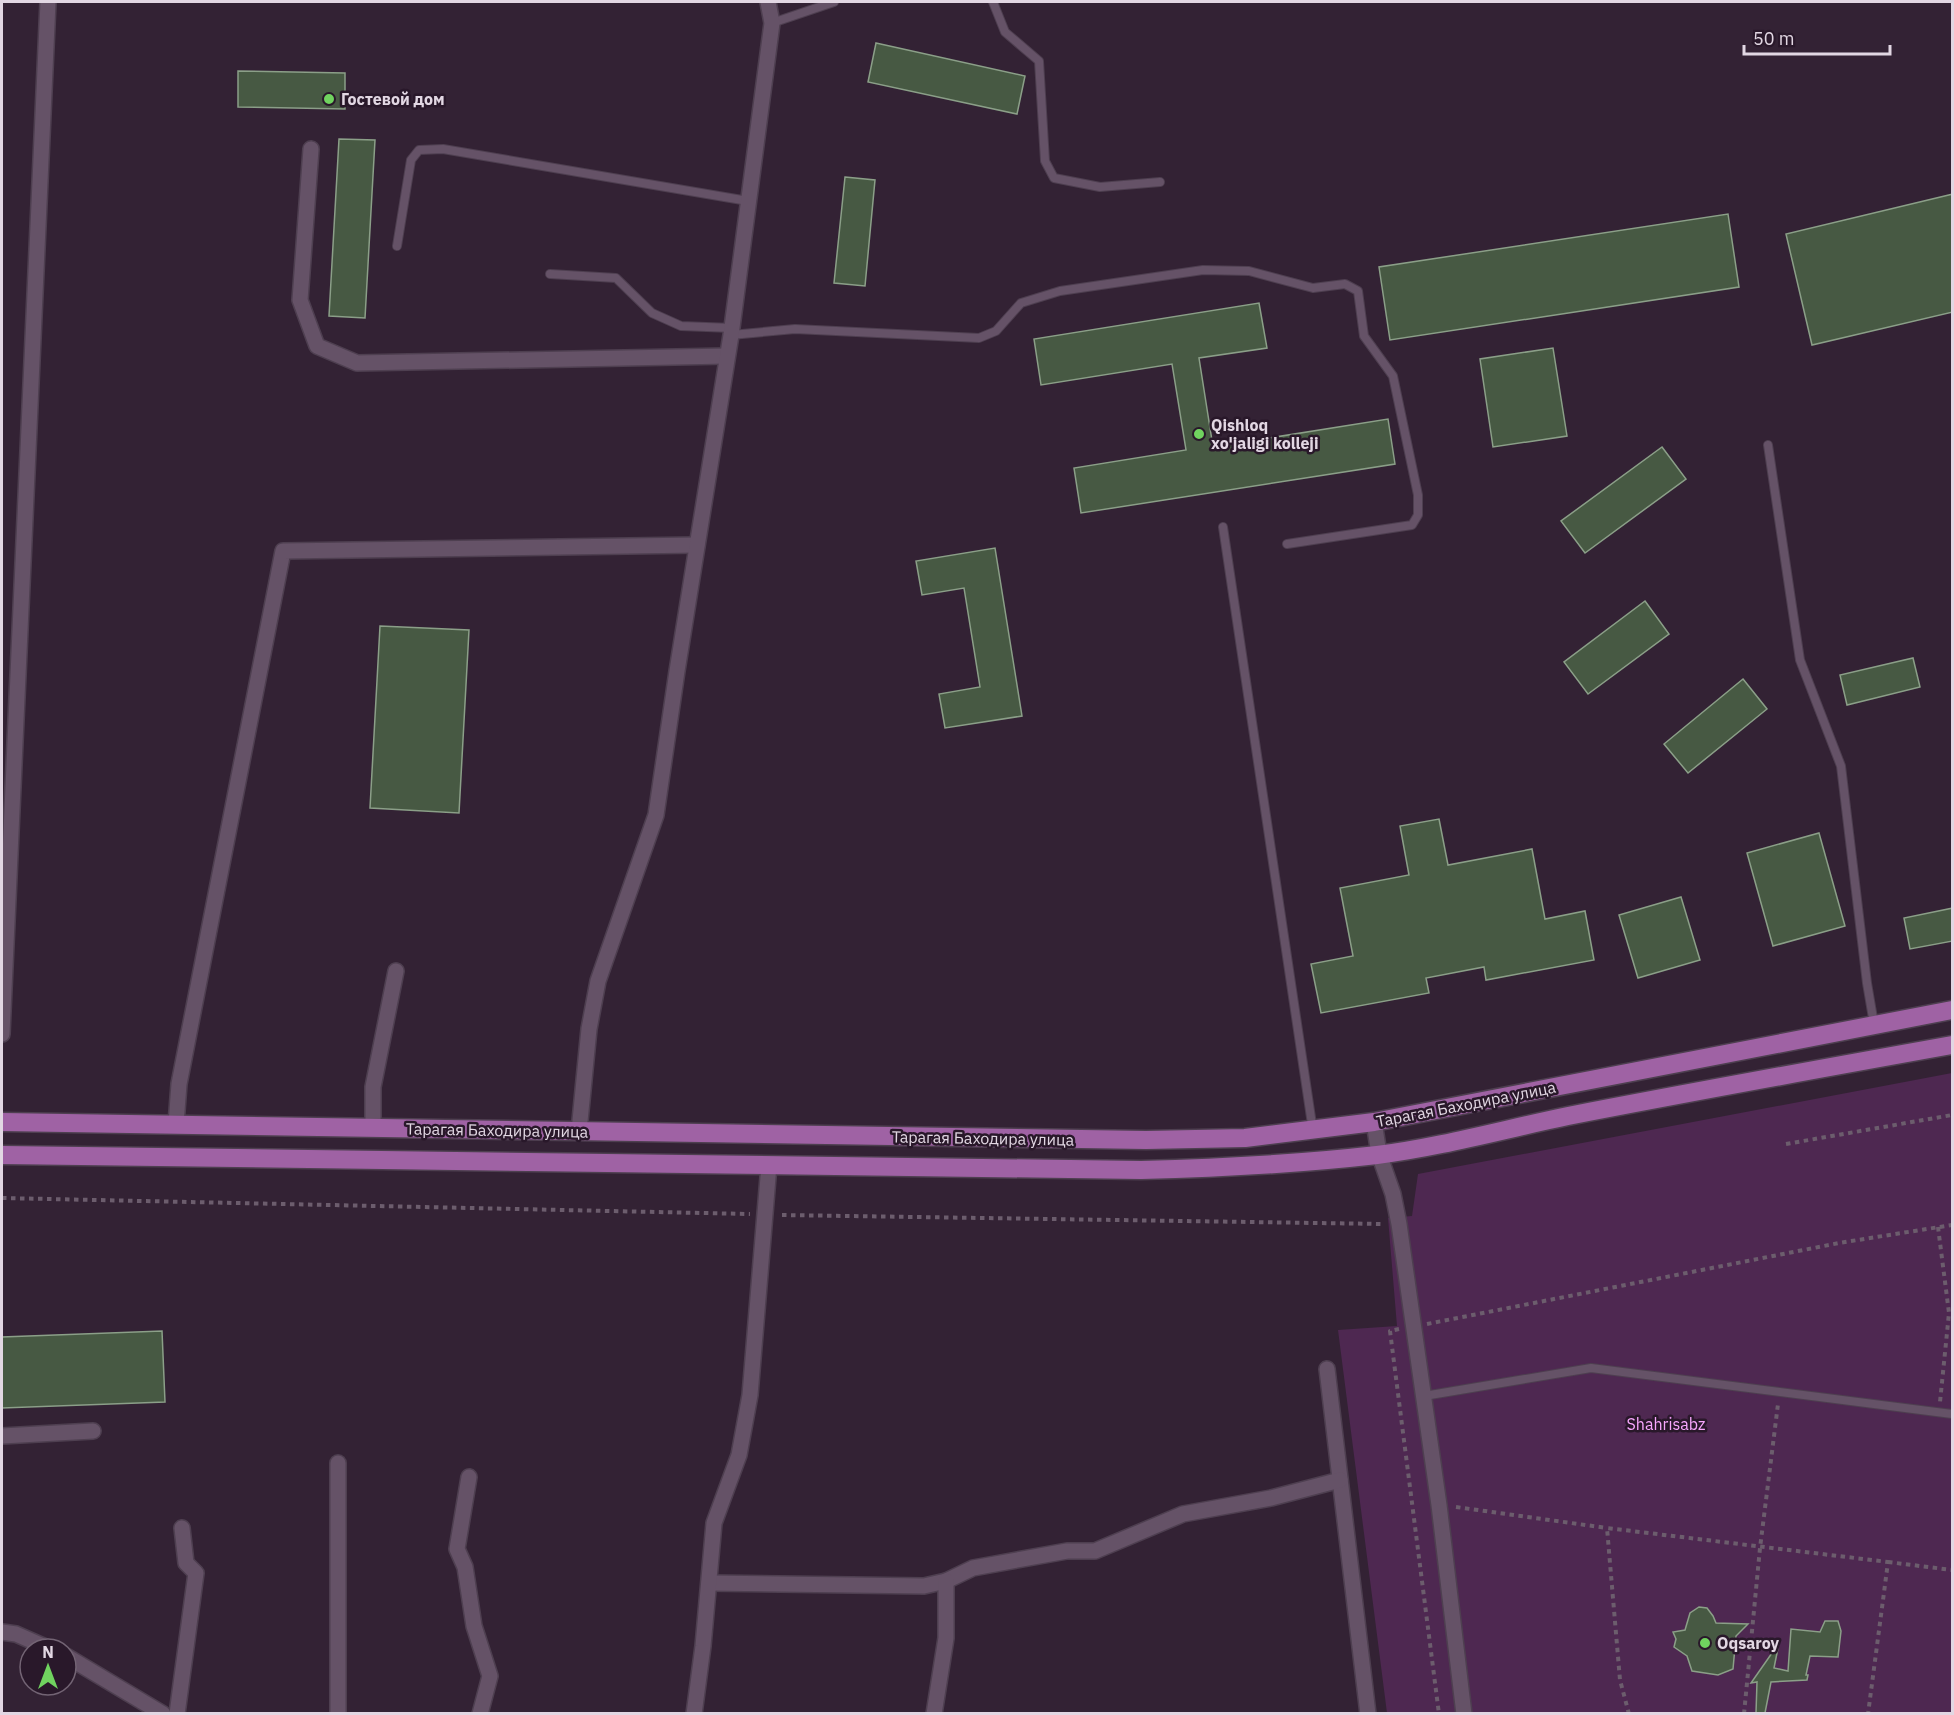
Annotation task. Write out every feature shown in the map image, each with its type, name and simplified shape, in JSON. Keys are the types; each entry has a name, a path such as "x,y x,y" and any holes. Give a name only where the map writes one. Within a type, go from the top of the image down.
{"main road":[{"name":"Тарагая Баходира улица","path":"2,1122 1146,1140 1245,1138 1374,1122 1953,1010"},
{"name":"Тарагая Баходира улица","path":"2,1155 1141,1170 1260,1166 1378,1155 1473,1138 1769,1077 1953,1045"}],"street":[{"path":"2,1034 48,2"},
{"path":"579,1131 589,1029 598,981 656,815 731,332 772,23 768,2"},
{"path":"311,148 300,300 316,346 357,363 727,356"},
{"path":"176,1124 179,1084 283,551 697,545"},
{"path":"373,1128 373,1087 396,970"},
{"path":"1374,1122 1378,1155 1393,1194 1399,1224 1439,1505 1464,1713"},
{"path":"694,1713 703,1646 714,1523 739,1455 750,1395 769,1165"},
{"path":"1327,1370 1368,1713"},
{"path":"2,1436 93,1431"},
{"path":"338,1463 338,1713"},
{"path":"469,1477 457,1549 465,1567 474,1626 490,1676 480,1713"},
{"path":"709,1583 924,1586 946,1581 972,1568 1066,1551 1095,1551 1184,1514 1271,1498 1340,1480"},
{"path":"177,1713 196,1574 186,1563 182,1528"},
{"path":"934,1713 946,1638 946,1581"},
{"path":"2,1632 23,1637"},
{"path":"78,1663 163,1713"}],"lane":[{"path":"772,23 834,2"},
{"path":"993,2 1005,32 1039,61 1045,161 1054,178 1100,187 1160,182"},
{"path":"397,246 411,159 419,150 443,149 748,201"},
{"path":"550,274 616,278 652,313 681,326 731,332 795,329 979,338 996,331 1021,303 1060,291 1203,270 1249,271 1314,288 1345,284 1358,291 1364,336 1393,376 1418,495 1418,515 1412,525 1287,544"},
{"path":"1768,445 1800,660 1841,766 1867,984 1874,1024"},
{"path":"1223,527 1314,1131"},
{"path":"1424,1396 1592,1368 1953,1414"}],"path":[{"path":"1785,1144 1953,1115"},
{"path":"2,1198 1399,1224"},
{"path":"1439,1713 1390,1331 1839,1243 1953,1225"},
{"path":"1938,1227 1949,1313 1939,1412"},
{"path":"1744,1713 1760,1548 1779,1392"},
{"path":"1439,1505 1760,1548 1953,1570"},
{"path":"1607,1528 1620,1680 1629,1713"},
{"path":"1868,1713 1888,1562"}],"green space":[{"name":"Shahrisabz","path":"1952,1073 1952,1713 1387,1713 1338,1330 1397,1326 1388,1218 1412,1216 1418,1174"}],"building":[{"path":"876,43 1025,76 1017,114 868,82"},
{"path":"238,71 345,73 345,109 238,107"},
{"path":"339,139 375,140 365,318 329,316"},
{"path":"845,177 875,180 865,286 834,283"},
{"path":"1953,194 1953,312 1812,345 1786,234"},
{"path":"1728,214 1739,287 1390,340 1379,267"},
{"path":"1259,303 1267,348 1199,358 1213,447 1388,419 1395,464 1081,513 1074,468 1186,450 1172,364 1041,385 1034,339"},
{"path":"1553,348 1567,436 1493,447 1480,359"},
{"path":"1662,447 1686,479 1585,553 1561,521"},
{"path":"995,548 1022,716 945,728 939,694 980,687 964,588 922,595 916,561"},
{"path":"1645,601 1669,634 1588,694 1564,662"},
{"path":"380,626 469,630 459,813 370,808"},
{"path":"1913,658 1920,687 1847,705 1840,675"},
{"path":"1743,679 1767,709 1688,773 1664,744"},
{"path":"1439,819 1448,865 1532,849 1545,919 1585,911 1594,960 1486,980 1484,967 1426,978 1429,993 1321,1013 1311,964 1353,956 1340,888 1409,875 1400,826"},
{"path":"1819,833 1845,926 1773,946 1747,853"},
{"path":"1681,897 1700,960 1638,978 1619,915"},
{"path":"1953,908 1953,941 1910,949 1904,918"},
{"path":"162,1331 165,1402 2,1408 2,1337"},
{"name":"Oqsaroy","path":"1699,1607 1707,1608 1716,1623 1748,1624 1736,1636 1733,1669 1718,1675 1692,1671 1687,1656 1674,1647 1676,1639 1673,1632 1685,1630 1690,1613"},
{"name":"Oqsaroy","path":"1825,1621 1838,1621 1841,1631 1838,1657 1810,1656 1807,1680 1771,1682 1765,1713 1756,1713 1757,1682 1751,1683 1779,1643 1774,1668 1788,1671 1791,1629 1820,1632"}],"place":[{"name":"Гостевой дом","path":"329,99"},
{"name":"Qishloq xo'jaligi kolleji","path":"1199,434"},
{"name":"Oqsaroy","path":"1705,1643"}]}
